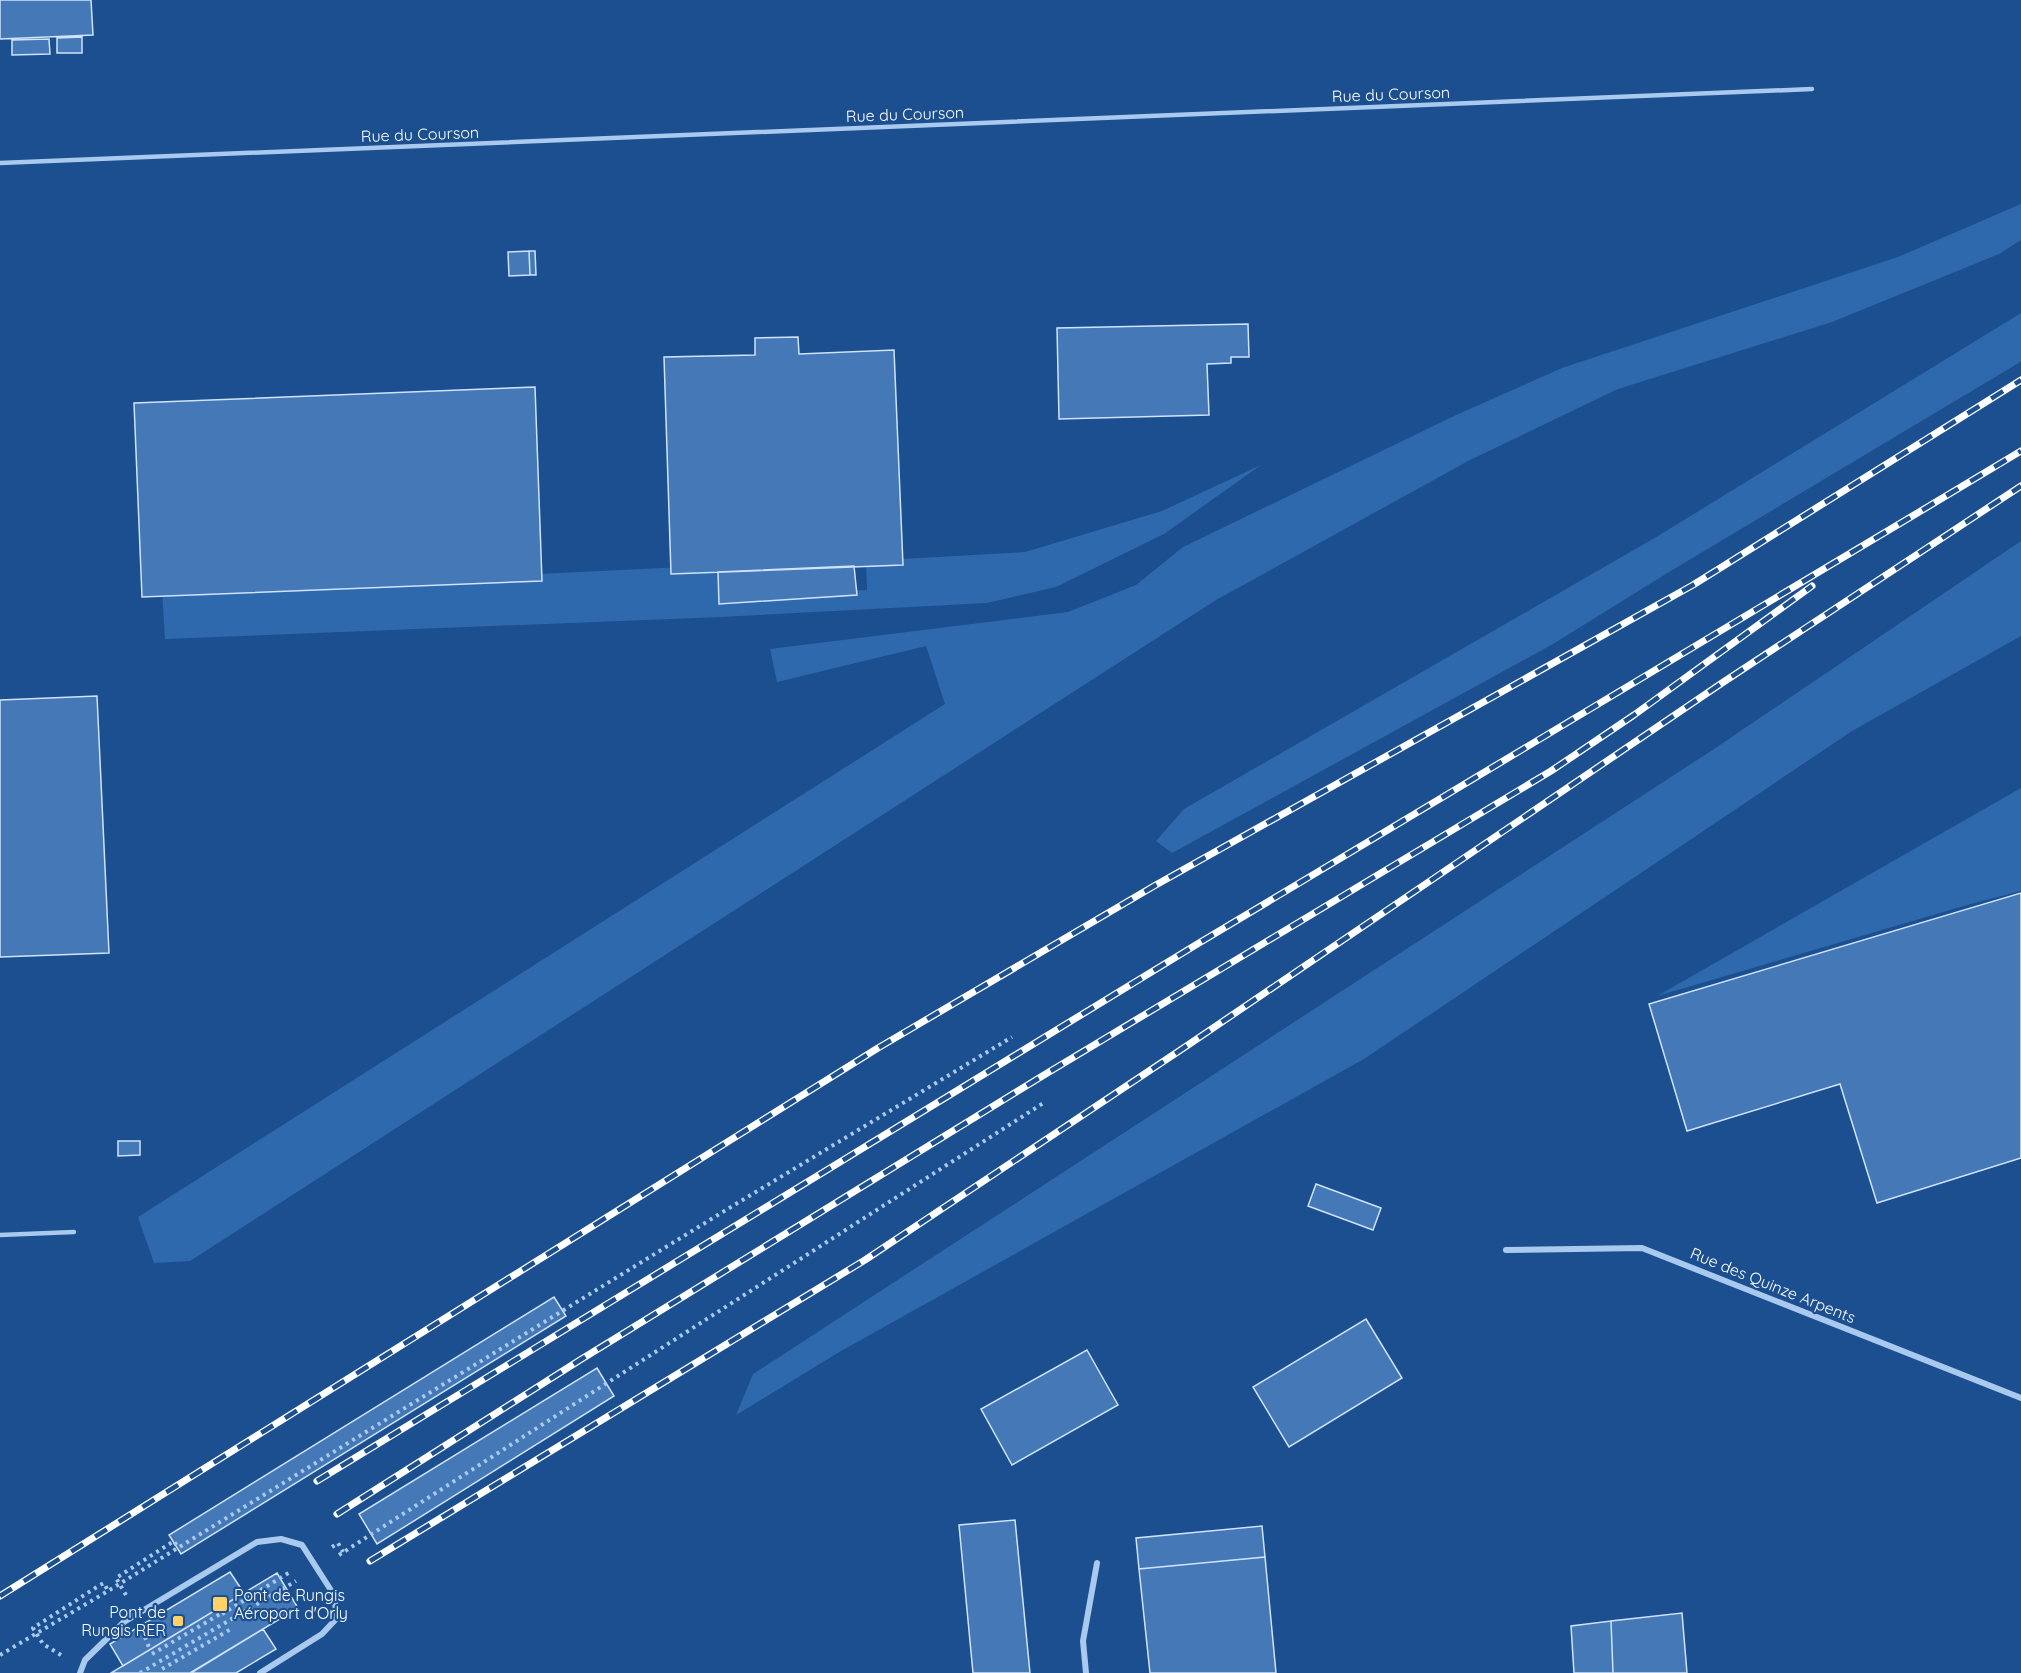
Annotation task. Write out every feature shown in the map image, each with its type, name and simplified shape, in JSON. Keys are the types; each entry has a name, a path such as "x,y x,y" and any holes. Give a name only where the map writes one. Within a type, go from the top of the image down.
{"street":[{"name":"Rue des Quinze Arpents","path":"1506,1250 1642,1248 2021,1398"},
{"path":"80,1673 86,1660 124,1622 257,1542 281,1539 302,1545 334,1595 337,1618 322,1634 260,1673"},
{"path":"1086,1673 1083,1641 1098,1563"}],"lane":[{"name":"Rue du Courson","path":"0,163 1812,89"},
{"path":"0,1235 74,1232"}],"path":[{"path":"0,1655 1012,1037"},
{"path":"334,1558 1045,1102"},
{"path":"122,1574 174,1541 178,1548"},
{"path":"332,1547 338,1543 343,1552"},
{"path":"140,1673 305,1575"},
{"path":"39,1624 100,1584 104,1583 108,1591"},
{"path":"222,1614 244,1601"},
{"path":"152,1654 239,1603 242,1602 247,1610"},
{"path":"162,1669 231,1629"}],"shaded area":[{"path":"2021,204 2021,240 1999,254 1832,322 1618,389 1470,460 1216,600 190,1261 154,1263 138,1217 945,704 926,646 777,682 770,649 1068,612 1136,585 1183,547 1454,416 1562,368 1898,257"},
{"path":"2021,313 2021,361 2017,364 1553,644 1172,853 1156,841 1184,809 1658,536"},
{"path":"1261,465 1164,534 1056,587 987,603 721,617 165,639 162,592 725,565 725,596 867,590 866,561 1025,552 1162,511"},
{"path":"2021,541 2021,636 1852,731 1364,1059 841,1351 736,1415 753,1374 1714,749"},
{"path":"2021,788 2021,891 1657,996"}],"building":[{"path":"0,0 91,0 93,35 0,39"},
{"path":"82,37 82,53 57,53 57,38"},
{"path":"49,39 50,54 12,55 12,40"},
{"path":"529,251 530,275 509,276 508,252"},
{"path":"529,251 535,251 536,275 530,275"},
{"path":"1248,324 1249,357 1231,357 1231,363 1207,364 1209,415 1059,419 1057,328"},
{"path":"798,337 799,354 894,350 903,565 671,574 664,357 755,355 755,338"},
{"path":"535,387 542,581 142,597 134,403"},
{"path":"854,566 857,595 719,604 718,572"},
{"path":"97,696 109,953 0,957 0,700"},
{"path":"2021,893 2021,1158 1877,1203 1840,1084 1687,1131 1649,1004"},
{"path":"118,1141 140,1141 140,1155 118,1156"},
{"path":"1316,1184 1381,1208 1373,1230 1308,1206"},
{"path":"554,1297 566,1316 181,1554 169,1535"},
{"path":"1366,1319 1402,1378 1289,1447 1253,1387"},
{"path":"1087,1350 1118,1405 1012,1465 981,1409"},
{"path":"597,1368 614,1396 377,1544 359,1514"},
{"path":"1015,1520 1030,1673 973,1673 959,1525"},
{"path":"1262,1526 1265,1557 1139,1569 1136,1538"},
{"path":"1265,1557 1276,1673 1150,1673 1139,1569"},
{"path":"230,1572 244,1593 123,1666 110,1644"},
{"name":"Pont de Rungis Aéroport d'Orly","path":"277,1573 298,1608 190,1673 111,1673"},
{"path":"1682,1613 1687,1673 1613,1673 1611,1621"},
{"path":"1611,1621 1613,1673 1574,1673 1571,1626"},
{"path":"263,1629 276,1649 236,1673 191,1673"}],"railway":[{"path":"0,1596 878,1048 1154,886 1693,585 2021,380"},
{"path":"317,1481 1199,943 2021,451"},
{"path":"370,1561 865,1260 1188,1045 1722,683 2021,486"},
{"path":"337,1514 580,1360 1044,1075 1551,771 1634,715 1812,586"}],"place":[{"name":"Pont de Rungis Aéroport d'Orly","path":"220,1604"},
{"name":"Pont de Rungis RER","path":"178,1621"}]}
